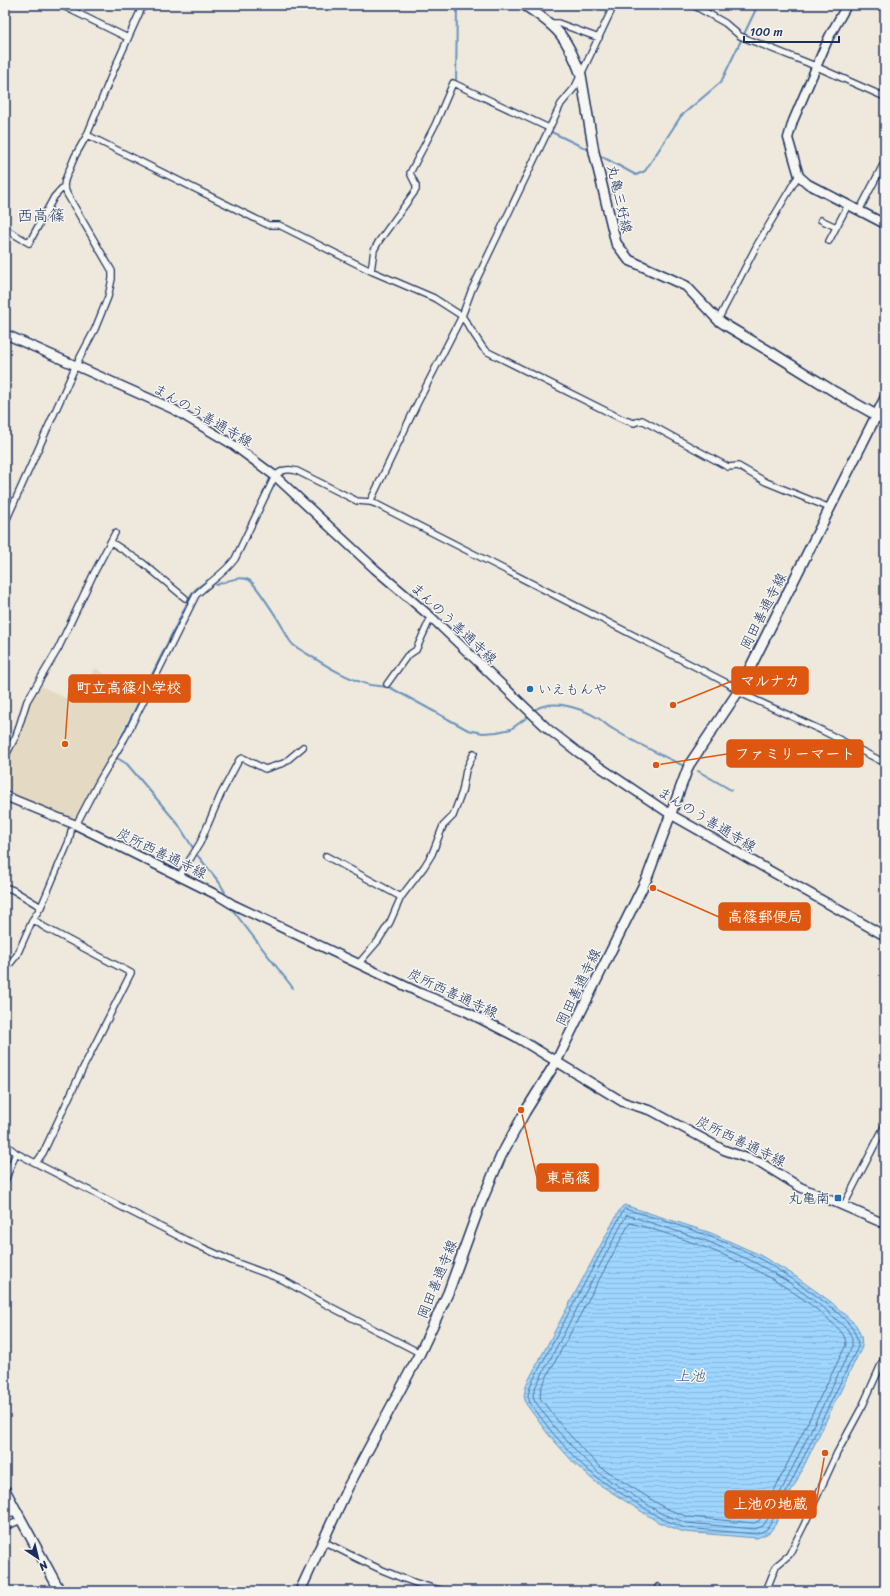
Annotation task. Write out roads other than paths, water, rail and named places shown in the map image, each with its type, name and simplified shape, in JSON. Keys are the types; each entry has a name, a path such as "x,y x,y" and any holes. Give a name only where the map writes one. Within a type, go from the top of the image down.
{"main road":[{"name":"丸亀三好線","path":"524,5 550,23 563,36 571,50 581,75 594,152 616,243 629,260 686,286 718,320 835,392 885,420"},
{"path":"847,5 829,37 788,138 799,176 808,184 885,224"},
{"name":"まんのう善通寺線","path":"5,334 173,410 232,444 275,476 375,569 431,617 548,729 602,769 670,814 885,936"},
{"name":"岡田善通寺線","path":"300,1591 348,1487 420,1353 448,1293 480,1205 501,1156 525,1112 556,1062 647,878 689,765 738,692 885,398"},
{"name":"炭所西善通寺線","path":"5,796 180,877 220,896 232,904 420,993 465,1011 516,1037 623,1102 652,1111 724,1150 760,1163 800,1187 885,1224"},
{"path":"5,1490 60,1591"}],"street":[{"path":"61,5 128,38"},
{"path":"5,523 76,365 95,329 108,297 112,279 112,271 67,194 64,186 75,156 87,135 143,5"},
{"path":"370,502 417,404 462,316 472,289 549,128 561,104 575,87 614,5"},
{"path":"692,5 725,23 740,36 885,97"},
{"path":"550,23 558,23 599,38"},
{"path":"371,271 374,250 379,241 416,190 416,185 410,173 435,125 453,82 549,128"},
{"path":"87,135 268,225 280,225 371,271 434,298 462,316 488,352 622,419 634,423 642,420 728,467 738,466 766,482 830,508"},
{"path":"859,211 885,161"},
{"path":"718,320 768,227 799,176"},
{"path":"5,229 29,243 54,196 64,186"},
{"path":"829,242 848,205"},
{"path":"821,220 836,227"},
{"path":"5,970 17,955 33,919 41,907 70,841 74,828 98,783 126,736 196,595 203,587 228,569 235,559 275,476 282,470 290,469 357,501 370,502 729,684 738,692 822,731 885,763"},
{"path":"5,757 16,736 27,701 58,649 94,573 115,533"},
{"path":"110,542 143,563 185,598"},
{"path":"388,684 408,656 416,650 431,617"},
{"path":"180,877 200,843 221,794 239,760 243,758 265,769 284,763 303,747"},
{"path":"359,964 378,941 390,922 401,897 432,854 443,826 453,816 462,792 466,770 474,753"},
{"path":"326,856 401,897"},
{"path":"5,887 13,890 41,907"},
{"path":"33,919 44,927 131,973 82,1070 43,1153 36,1163"},
{"path":"844,1205 885,1125"},
{"path":"5,1144 16,1153 186,1240 232,1261 283,1280 329,1306 420,1353"},
{"path":"5,1181 16,1153"},
{"path":"766,1591 776,1566 789,1555 837,1453 863,1405 885,1356"},
{"path":"5,1512 12,1513 16,1510"},
{"path":"5,1527 21,1520"},
{"path":"323,1542 353,1557 419,1584 445,1591"}],"water":[{"name":"上池","path":"624,1205 711,1233 758,1254 792,1274 831,1302 856,1325 861,1336 862,1347 775,1525 769,1533 757,1538 684,1532 658,1522 594,1481 574,1463 548,1434 526,1404 524,1395 527,1383 620,1209"}],"waterway":[{"path":"456,84 457,5"},
{"path":"599,155 636,175 645,171 681,116 721,82 758,5"},
{"path":"541,127 591,151"},
{"path":"216,585 241,578 249,580 267,603 292,644 341,674 370,685 391,688 468,730 483,733 511,729 529,716"},
{"path":"116,748 192,593 208,580"},
{"path":"536,709 543,706 559,705 584,711 648,749 684,766"},
{"path":"106,774 127,741"},
{"path":"117,758 127,764 178,824 193,848"},
{"path":"698,771 731,790"},
{"path":"198,856 219,882 225,892"},
{"path":"231,908 293,988"}],"place":[{"name":"いえもんや","path":"530,689"},
{"name":"マルナカ","path":"673,705"},
{"name":"町立高篠小学校","path":"65,744"},
{"name":"ファミリーマート","path":"656,765"},
{"name":"高篠郵便局","path":"653,888"},
{"name":"東高篠","path":"521,1110"},
{"name":"丸亀南","path":"838,1198"},
{"name":"上池の地蔵","path":"825,1453"}],"district":[{"name":"西高篠","path":"41,215"}]}
